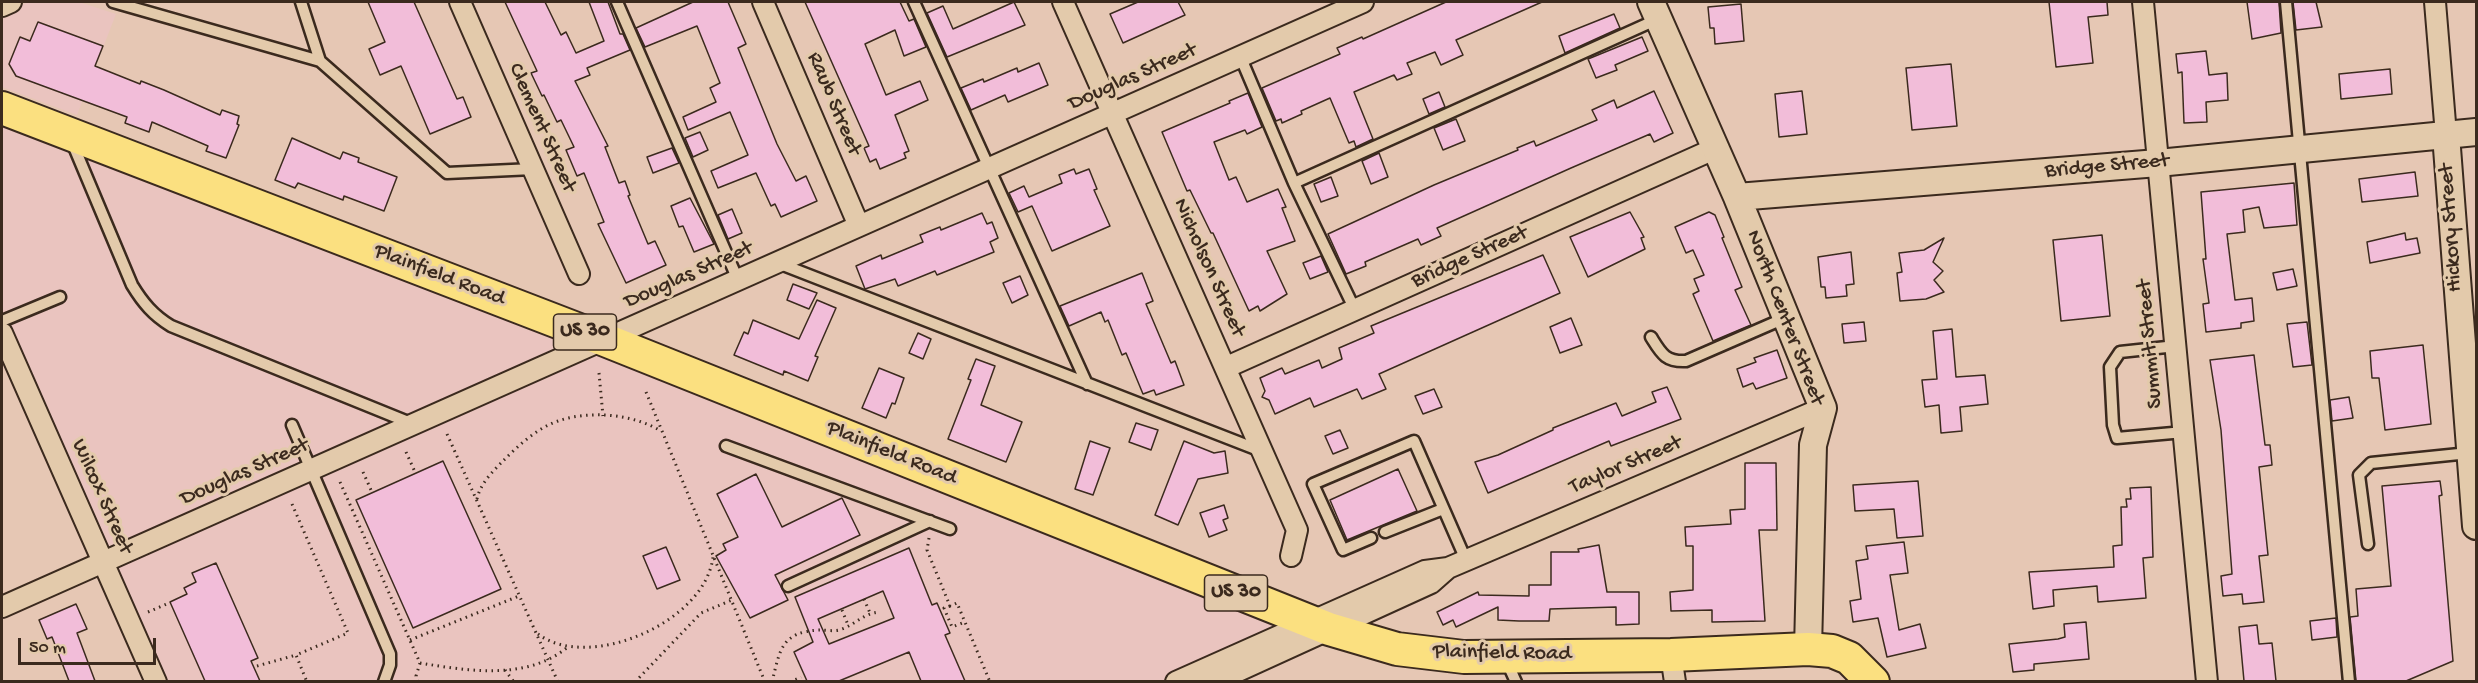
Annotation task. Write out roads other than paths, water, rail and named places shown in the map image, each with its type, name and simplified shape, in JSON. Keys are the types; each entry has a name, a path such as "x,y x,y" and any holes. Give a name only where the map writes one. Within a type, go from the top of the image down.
{"main road":[{"name":"Plainfield Road","path":"2,108 605,340 1318,625 1397,649 1464,657 1510,669 1673,668 1808,649"},
{"name":"US 30","path":"1808,649 1832,651 1849,658 1873,681"}],"street":[{"path":"2,6 10,2"},
{"name":"Clement Street","path":"460,2 579,274"},
{"name":"Raub Street","path":"762,2 859,226"},
{"name":"Nicholson Street","path":"1063,2 1227,367 1297,530 1291,556"},
{"name":"Douglas Street","path":"2,608 1361,2"},
{"name":"Summit Street","path":"2143,2 2207,681"},
{"name":"Hickory Street","path":"2435,2 2476,526"},
{"name":"North Center Street","path":"1655,10 1737,197 1823,408 1813,445 1808,649"},
{"name":"Bridge Street","path":"1737,197 2158,163 2476,132"},
{"name":"Bridge Street","path":"1227,367 1714,149"},
{"name":"Wilcox Street","path":"2,333 156,681"},
{"name":"Taylor Street","path":"1176,681 1318,625 1431,584 1448,568 1823,408"},
{"name":"Taylor Street","path":"1214,681 1318,625"}],"lane":[{"path":"113,2 320,61 447,173 533,169"},
{"path":"301,2 320,61"},
{"path":"617,2 738,280"},
{"path":"914,2 1087,384"},
{"path":"2286,2 2349,681"},
{"path":"1294,183 1655,10"},
{"path":"1240,56 1294,183 1355,310"},
{"path":"68,134 132,285 143,304 157,318 171,326 415,424"},
{"path":"777,263 1263,452"},
{"path":"2,321 60,297"},
{"path":"1651,337 1662,356 1672,362 1686,362 1785,318"},
{"path":"2176,346 2120,352 2110,368 2113,425 2117,438 2184,432"},
{"path":"292,425 390,654 390,665 384,681"},
{"path":"1371,538 1343,550 1313,484 1414,441 1466,560"},
{"path":"726,446 950,529"},
{"path":"2368,544 2359,475 2371,463 2469,453"},
{"path":"1385,532 1443,509"},
{"path":"788,586 932,522"}]}
